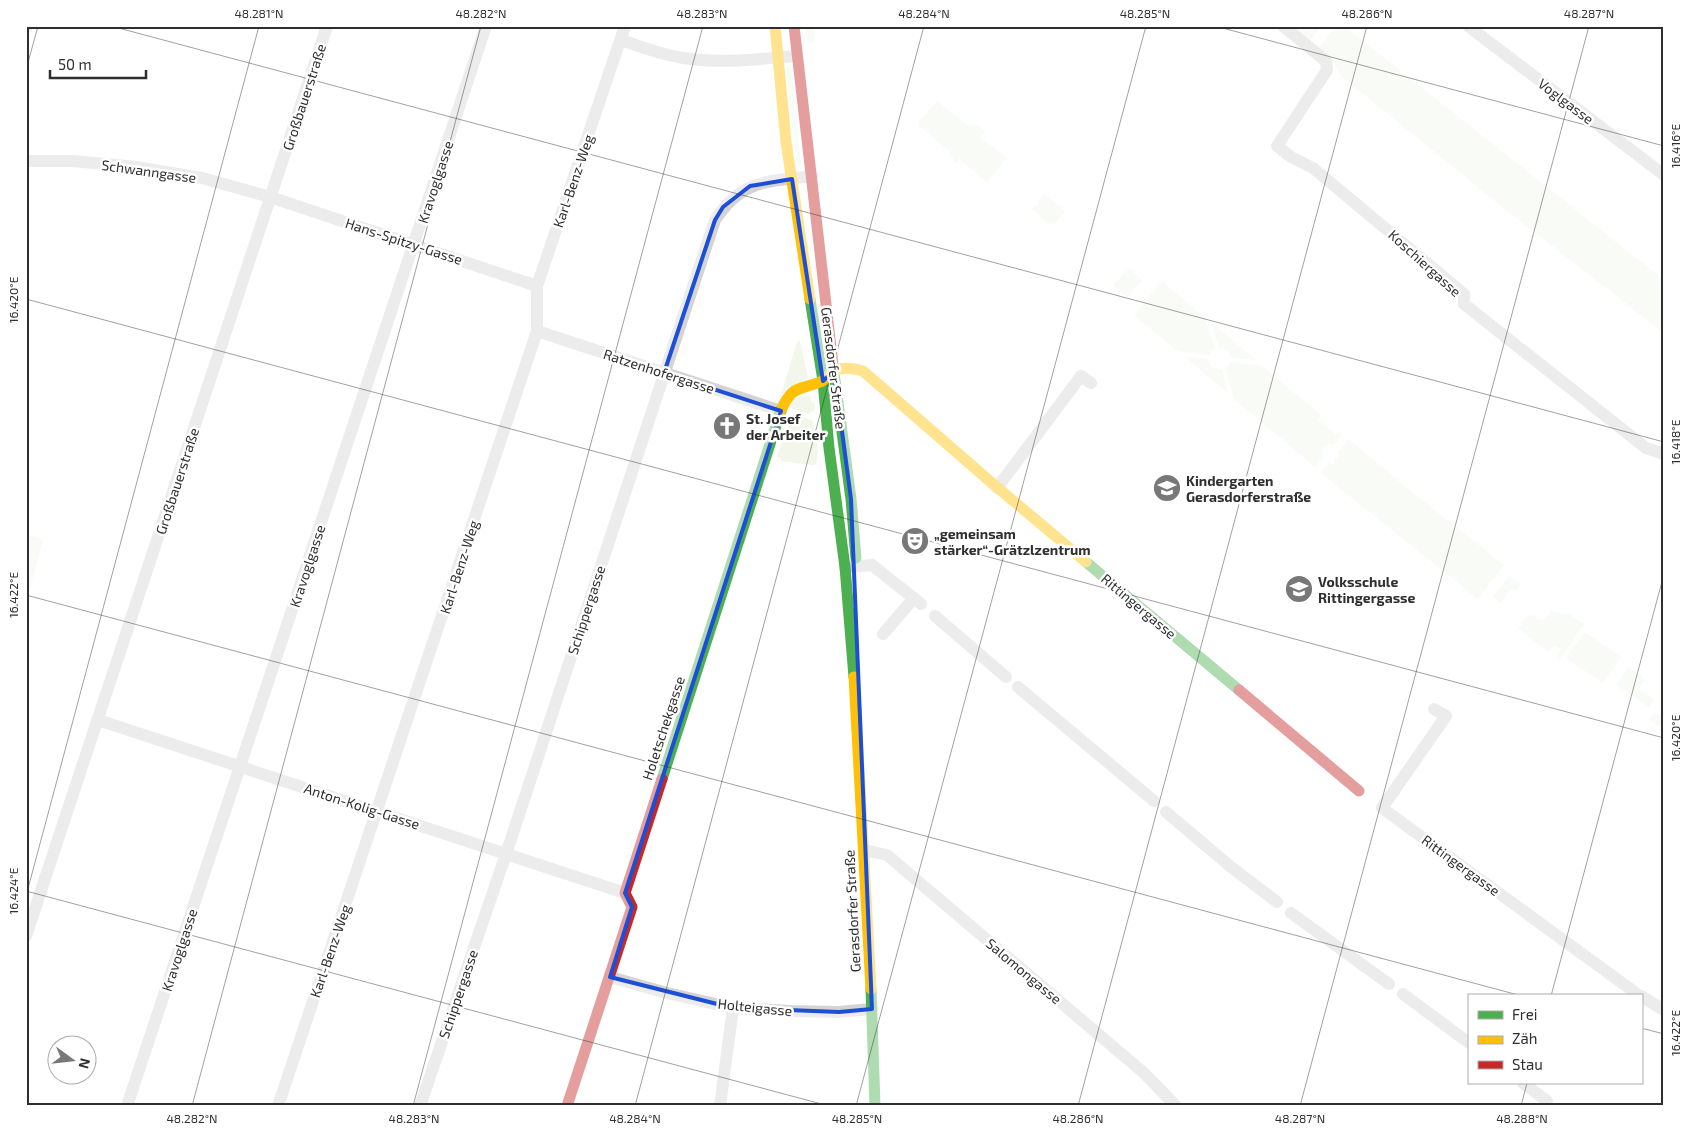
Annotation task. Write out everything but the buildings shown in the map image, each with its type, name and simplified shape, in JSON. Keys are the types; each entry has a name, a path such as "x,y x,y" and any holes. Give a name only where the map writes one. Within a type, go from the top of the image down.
{"main road":[{"name":"Gerasdorfer Straße","path":"774,26 786,142 823,381 829,448 851,566"},
{"name":"Gerasdorfer Straße","path":"794,26 834,371 851,499 851,566 875,1106"},
{"name":"Rittingergasse","path":"834,371 851,367 863,372 997,488 1359,791"},
{"path":"823,381 834,371"},
{"name":"Holetschekgasse","path":"567,1106 632,907 626,893 781,411 788,396 797,389 823,381"}],"street":[{"name":"Großbauerstraße","path":"26,936 327,26"},
{"name":"Kravoglgasse","path":"127,1106 486,26"},
{"name":"Karl-Benz-Weg","path":"278,1106 378,812 537,330 537,286 625,26"},
{"name":"Koschiergasse","path":"1283,26 1326,61 1327,70 1276,146 1291,157 1313,168 1464,294 1464,304 1646,448 1664,454"},
{"name":"Voglgasse","path":"1468,26 1664,176"},
{"path":"621,40 658,53 706,61 797,56"},
{"name":"Schwanngasse","path":"26,161 73,161 136,167 202,178 270,197"},
{"name":"Schippergasse","path":"420,1106 506,854 715,220 736,195 750,186 766,181 812,176"},
{"name":"Hans-Spitzy-Gasse","path":"270,197 537,286"},
{"name":"Ratzenhofergasse","path":"537,330 781,411"},
{"path":"997,488 1081,376 1091,383"},
{"path":"851,566 872,565 918,601 883,634"},
{"path":"935,616 1006,677"},
{"path":"1018,687 1154,801"},
{"name":"Rittingergasse","path":"1434,709 1446,716 1382,808 1638,994"},
{"name":"Anton-Kolig-Gasse","path":"98,720 626,893"},
{"path":"1166,812 1231,867 1277,902"},
{"name":"Salomongasse","path":"864,850 887,855 1144,1073 1176,1106"},
{"path":"1291,912 1389,984"},
{"name":"Holteigasse","path":"610,977 667,993 733,1008 839,1012 872,1008"},
{"path":"1403,994 1468,1042"},
{"name":"Rittingergasse","path":"1642,997 1664,1010"},
{"path":"720,1106 733,1008"},
{"path":"1524,1084 1547,1102"}],"highlighted area":[{"path":"792,179 823,381 834,371 851,499 872,1009 839,1012 733,1008 610,977 632,907 625,893 781,411 664,373 715,220 723,207 750,186"}],"shaded area":[{"path":"805,26 815,26 812,43 807,40"},
{"path":"1292,26 1321,26 1310,41"},
{"path":"1335,26 1344,26 1664,280 1664,333 1506,210 1340,75 1335,64 1319,48"},
{"path":"786,67 792,69 801,165 799,167 797,166"},
{"path":"937,101 967,125 978,126 985,131 980,137 1007,158 987,182 959,159 955,163 949,151 919,126 919,122"},
{"path":"1044,194 1065,211 1056,223 1049,224 1032,209 1035,205 1038,205"},
{"path":"1129,268 1142,280 1127,297 1113,286"},
{"path":"1162,281 1205,318 1215,348 1209,355 1177,351 1134,315"},
{"path":"1211,324 1256,360 1232,358 1228,350 1219,347"},
{"path":"800,341 808,378 781,395 797,342"},
{"path":"1185,357 1208,359 1212,367 1222,370 1228,393"},
{"path":"1231,362 1262,366 1321,415 1318,420 1336,435 1340,431 1343,434 1334,445 1328,444 1324,446 1324,456 1315,467 1234,399 1226,369"},
{"path":"810,395 811,401 815,404 815,410 809,414 790,408 794,398"},
{"path":"794,415 812,420 818,448 816,464 781,461 781,458 777,457 790,418"},
{"path":"1349,439 1409,490 1504,565 1478,599 1321,473 1330,461 1331,465 1334,464 1334,461 1339,456 1338,453"},
{"path":"26,534 43,540 26,603"},
{"path":"1509,576 1521,584 1517,590 1510,591 1501,602 1493,597"},
{"path":"1551,611 1569,614 1584,624 1559,660 1556,658 1561,649 1554,645 1549,652 1518,629 1527,616 1532,615 1540,620 1544,620"},
{"path":"1584,632 1621,657 1603,683 1566,658"},
{"path":"1628,667 1646,679 1639,689 1654,700 1649,707 1616,685"},
{"path":"1654,712 1664,717 1664,729 1649,720"}],"traffic: fast":[{"path":"810,299 823,381 829,448 845,567 854,677"},
{"path":"833,365 851,499 856,558"},
{"path":"662,779 781,410"},
{"path":"1086,562 1239,690"},
{"path":"871,989 875,1106"}],"traffic: slow":[{"path":"775,26 786,142 810,299"},
{"path":"781,410 789,396 796,390 822,381 836,370 848,368 863,371 1086,562"},
{"path":"854,677 871,989"}],"traffic: jam":[{"path":"794,26 833,365"},
{"path":"1239,690 1359,791"},
{"path":"567,1106 632,907 625,893 662,779"}],"place":[{"name":"St. Josef der Arbeiter","path":"727,426"},
{"name":"Kindergarten Gerasdorferstraße","path":"1167,488"},
{"name":"„gemeinsam stärker“-Grätzlzentrum","path":"915,541"},
{"name":"Volksschule Rittingergasse","path":"1299,589"}]}
